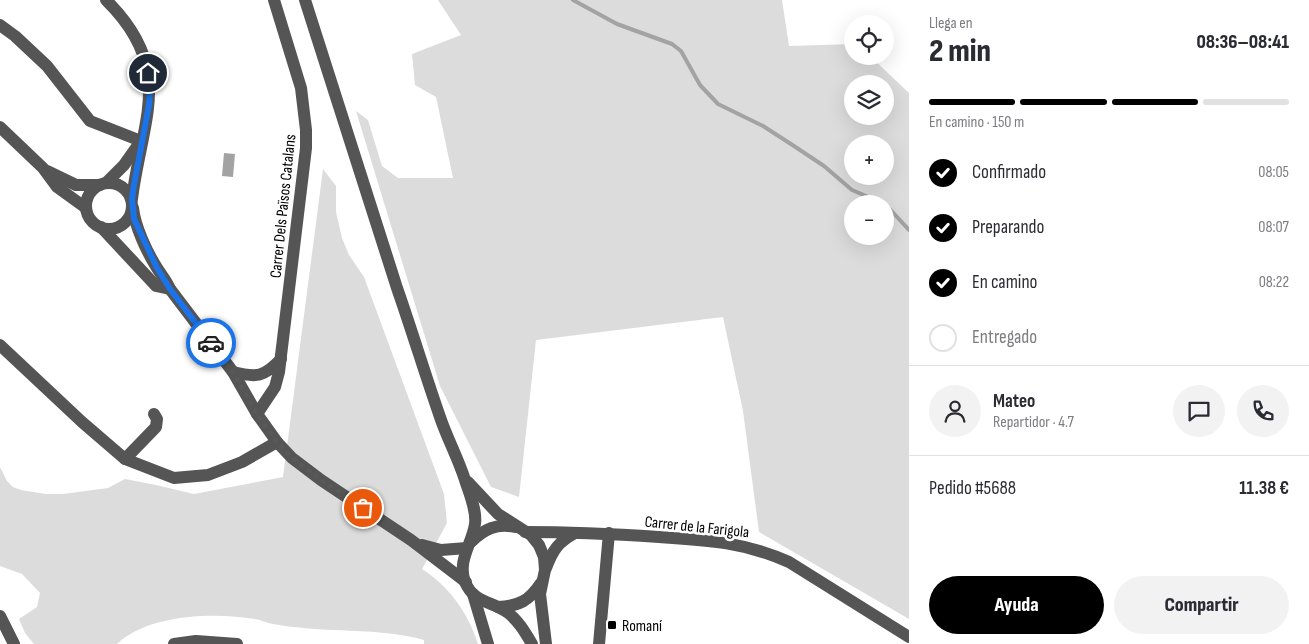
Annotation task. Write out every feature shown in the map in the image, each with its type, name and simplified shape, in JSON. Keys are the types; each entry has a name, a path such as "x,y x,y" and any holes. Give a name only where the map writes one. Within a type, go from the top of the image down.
{"street":[{"path":"86,208 89,195 124,165 141,141 146,128 150,89 143,54 131,28 106,0"},
{"name":"Carrer Dels Països Catalans","path":"257,414 275,387 281,359 306,148 301,88 274,0"},
{"path":"305,0 346,132 440,417 465,478 475,514 475,523 469,545"},
{"path":"0,25 15,36 47,66 90,120 141,141"},
{"path":"0,127 43,168 57,186 86,208 94,223 101,227 156,286 170,289"},
{"path":"101,227 115,228 121,226 131,215 141,141"},
{"path":"43,168 76,185 114,183 122,186 128,192 137,227 157,268 170,289 233,372 257,414 277,442 292,458 321,480 417,544 466,582"},
{"path":"0,345 82,422 125,459 174,478 208,475 242,462 277,442"},
{"path":"233,372 254,376 269,372 281,359"},
{"path":"125,459 156,427 157,419 154,414"},
{"path":"465,478 492,509 522,530 539,545 544,557 540,594 546,644"},
{"path":"488,644 473,594 466,582 462,568 464,554 469,545 481,532 494,526 507,525 522,530"},
{"name":"Carrer de la Farigola","path":"522,530 609,533 715,541 745,546 769,553 789,562 909,637"},
{"path":"498,607 512,606 524,602 534,594 556,546 564,539 578,532"},
{"path":"598,644 609,533"},
{"path":"417,544 440,550 469,545"},
{"path":"473,594 484,602 498,607 516,620 532,644"},
{"path":"0,616 14,644"},
{"path":"174,644 196,641 236,644"}],"shaded area":[{"path":"438,0 782,0 789,46 844,44 844,65 879,65 890,75 844,75 844,125 894,125 894,79 909,93 909,619 759,532 743,411 723,317 536,340 519,497 491,487 440,386 356,111 368,120 382,166 398,178 453,178 436,97 415,85 412,54 461,35"},
{"path":"224,153 235,154 233,177 222,176"},
{"path":"323,169 336,186 336,212 342,238 349,255 364,277 444,494 447,523 422,569 441,584 457,602 469,622 478,644 424,644 424,640 409,636 379,632 292,627 239,617 202,616 164,621 146,626 130,634 117,644 34,644 25,633 19,619 37,607 40,593 22,574 0,566 0,467 7,481 13,487 46,494 63,494 108,488 125,479 194,494 283,477"}],"waterway":[{"path":"573,0 617,24 672,44 681,51 700,85 718,104 763,126 824,166 852,190 864,195"},
{"path":"894,214 909,230"}],"way so far":[{"path":"211,343 233,372 257,414 277,442 292,458 363,508"}],"place":[{"name":"Romaní","path":"612,625"}],"route":[{"path":"148,73 149,105 132,199 134,219 157,268 170,289 211,343"}]}
